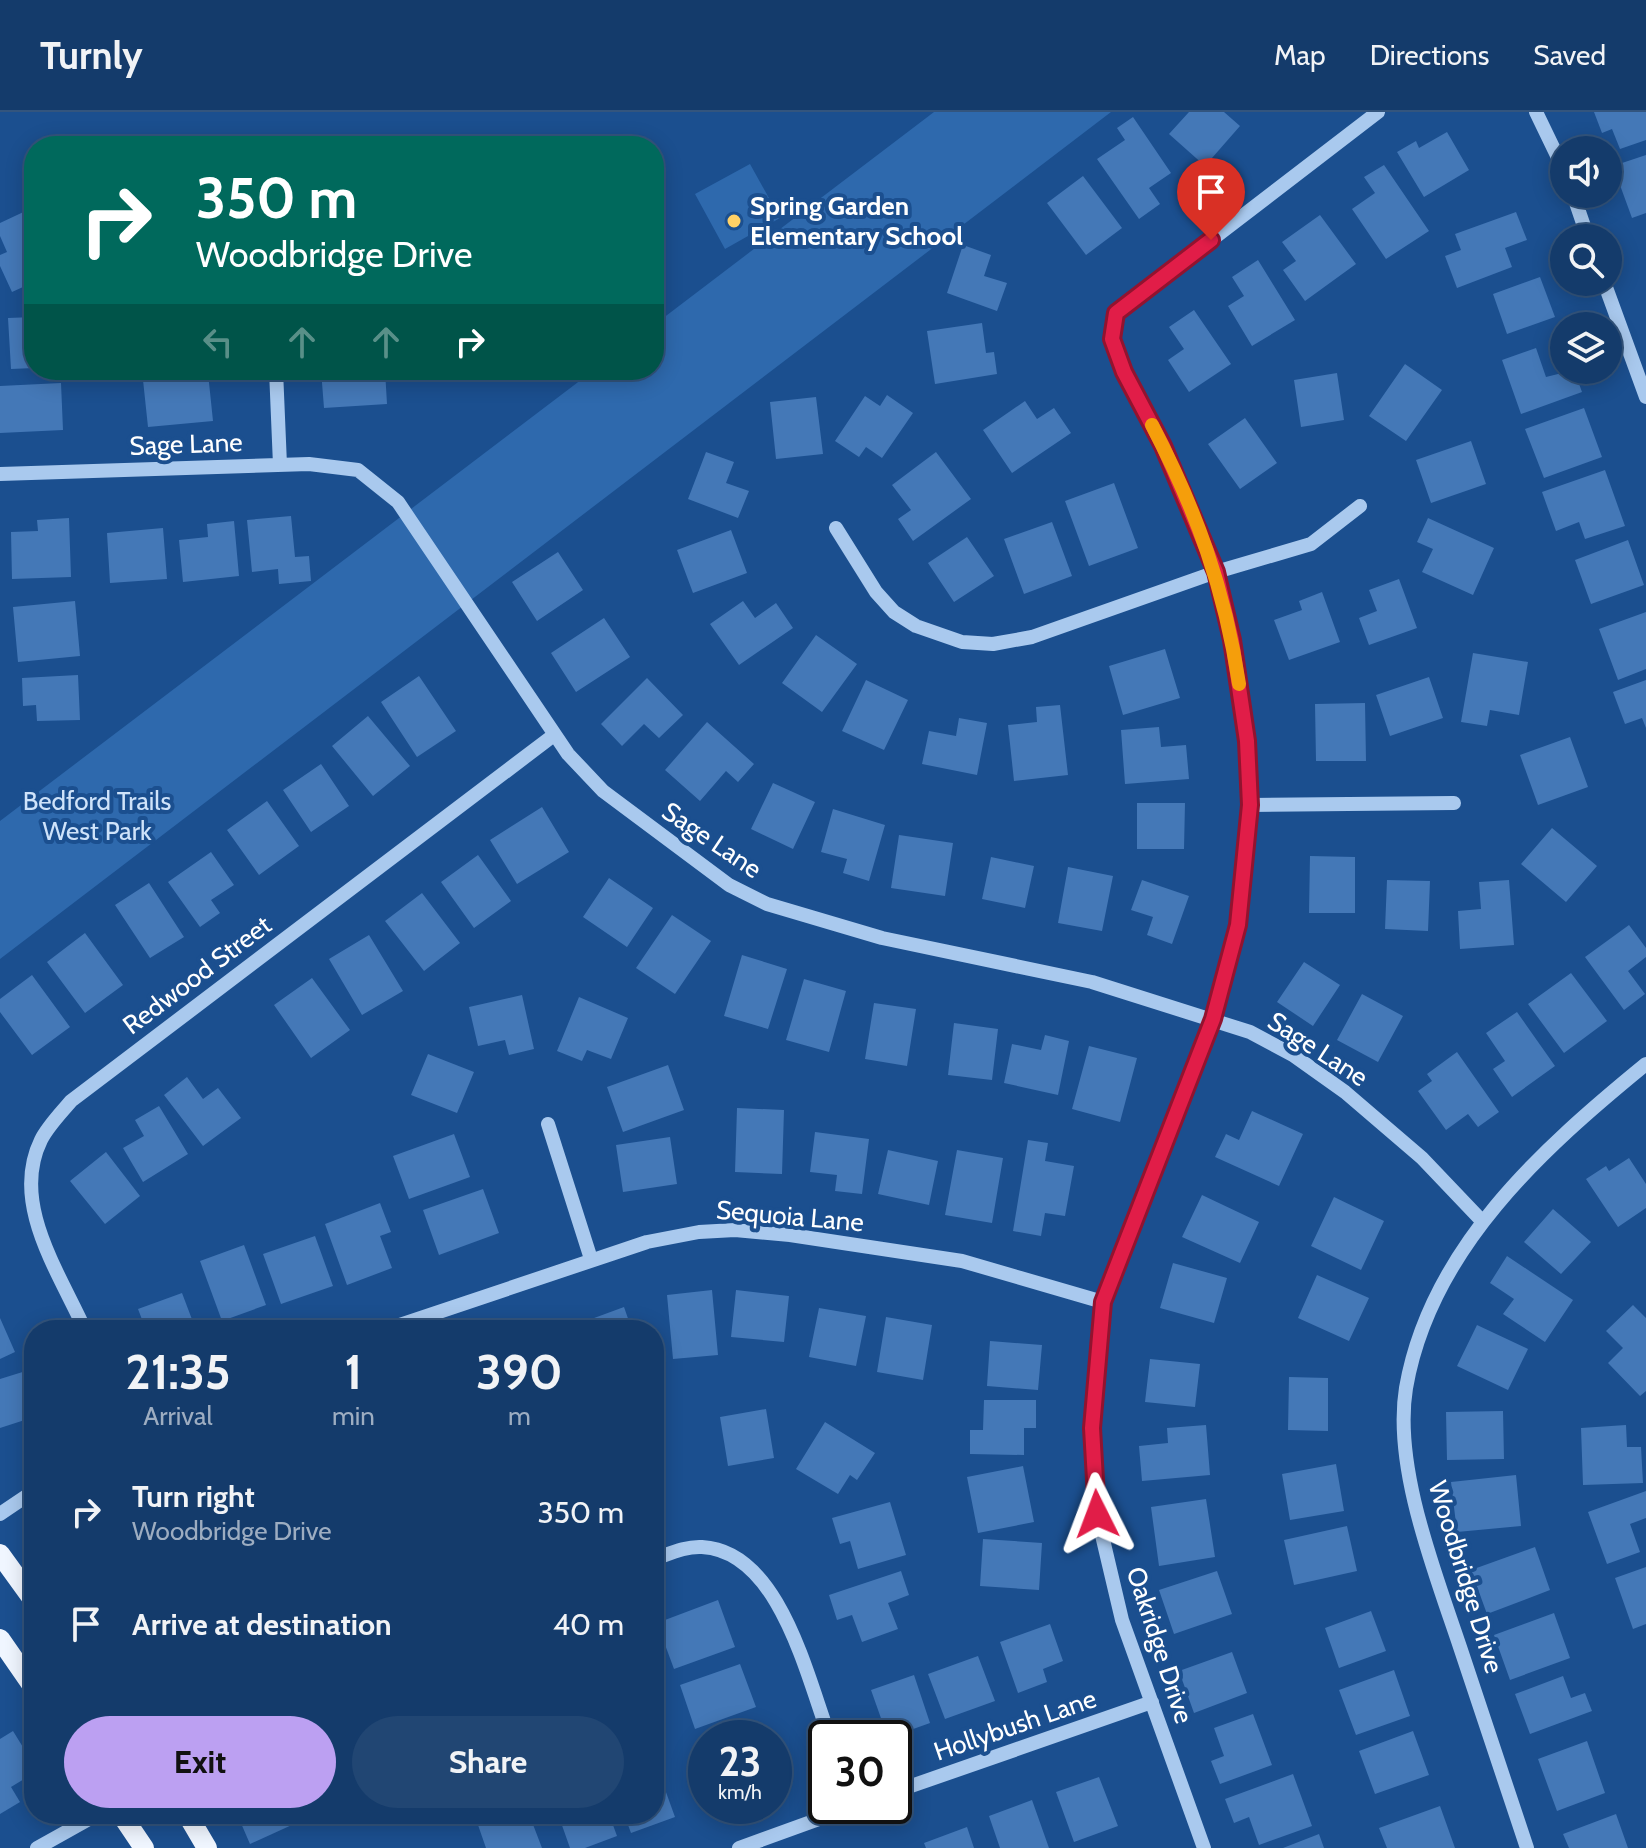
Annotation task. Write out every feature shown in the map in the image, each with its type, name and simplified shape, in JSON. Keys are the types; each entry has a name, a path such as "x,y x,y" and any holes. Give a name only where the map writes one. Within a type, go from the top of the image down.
{"main road":[{"path":"0,1554 24,1587"},
{"path":"0,1639 24,1674"},
{"path":"128,1824 144,1848"},
{"path":"193,1824 207,1848"}],"street":[{"name":"Oakridge Drive","path":"1204,1848 1122,1620 1097,1514 1092,1428 1103,1302 1213,1019 1238,925 1250,805 1247,741 1232,640 1208,545 1116,349 1112,324 1116,313 1378,112"},
{"path":"1536,112 1550,141"},
{"path":"1609,296 1646,397"},
{"path":"276,380 280,465"},
{"name":"Sage Lane","path":"0,474 309,464 358,470 398,502 554,735 603,791 694,861 767,904 882,938 1092,982 1250,1032 1293,1055 1345,1092 1422,1158 1482,1221"},
{"path":"836,528 876,592 894,612 916,626 962,642 993,644 1032,637 1216,572 1311,544 1360,506"},
{"name":"Redwood Street","path":"80,1320 37,1225 31,1203 33,1159 43,1136 71,1101 554,735"},
{"path":"1250,805 1454,803"},
{"name":"Woodbridge Drive","path":"1527,1848 1428,1551 1413,1495 1404,1419 1406,1387 1428,1317 1451,1264 1482,1221 1541,1159 1646,1064"},
{"path":"548,1124 591,1259"},
{"name":"Sequoia Lane","path":"414,1320 591,1259 699,1232 776,1234 962,1261 1103,1302"},
{"path":"0,1514 24,1498"},
{"path":"664,1556 701,1547 726,1551 747,1564 767,1586 784,1615 823,1720"},
{"name":"Hollybush Lane","path":"912,1786 1152,1702"},
{"path":"739,1848 808,1823"},
{"path":"37,1848 80,1824"}],"green space":[{"name":"Bedford Trails West Park","path":"934,112 1111,112 0,959 0,821 581,380 664,380 664,317"},
{"path":"750,164 780,218 725,249 695,194"}],"building":[{"path":"1189,112 1224,112 1240,126 1205,166 1169,134"},
{"path":"1594,112 1646,112 1646,140 1622,148 1622,136 1615,136 1612,129 1602,133"},
{"path":"1133,117 1171,173 1149,188 1160,204 1139,219 1097,159 1125,140 1117,128"},
{"path":"1447,132 1469,170 1424,197 1397,152 1416,141 1419,148"},
{"path":"1646,155 1646,213 1632,218 1622,191 1622,163"},
{"path":"1384,165 1429,231 1386,259 1352,209 1375,193 1364,177"},
{"path":"1083,176 1122,228 1086,255 1047,203"},
{"path":"24,212 24,287 12,292 0,266 0,255 7,252 0,236 0,223"},
{"path":"1516,212 1527,240 1505,248 1512,267 1457,288 1445,256 1461,250 1455,234"},
{"path":"1320,215 1356,264 1305,301 1283,270 1296,261 1282,242"},
{"path":"963,245 991,255 984,276 1007,283 997,311 947,293"},
{"path":"1258,260 1295,320 1252,346 1228,306 1244,296 1232,277"},
{"path":"1540,277 1553,312 1550,312 1550,319 1507,334 1493,294"},
{"path":"1194,310 1231,364 1189,392 1168,360 1184,349 1169,327"},
{"path":"24,317 24,368 11,369 8,318"},
{"path":"982,323 986,353 994,352 997,374 935,384 927,331"},
{"path":"1536,348 1546,377 1550,376 1550,384 1579,384 1582,392 1521,414 1502,360"},
{"path":"1405,364 1442,390 1406,441 1369,416"},
{"path":"1337,373 1344,420 1301,427 1294,380"},
{"path":"143,380 209,380 213,421 148,427"},
{"path":"322,380 386,380 387,404 324,408"},
{"path":"61,383 63,430 0,433 0,386"},
{"path":"887,395 913,413 882,458 866,447 859,457 835,441 865,396 880,406"},
{"path":"816,397 823,454 776,459 770,402"},
{"path":"1025,401 1037,419 1054,408 1071,433 1012,473 983,430"},
{"path":"1584,408 1602,457 1544,478 1525,429"},
{"path":"1245,418 1277,463 1240,489 1208,444"},
{"path":"1471,441 1486,484 1431,503 1416,460"},
{"path":"706,452 734,462 726,483 749,491 738,518 688,499"},
{"path":"936,452 971,499 913,541 898,519 911,510 892,485"},
{"path":"1605,470 1625,526 1585,539 1579,522 1556,531 1542,492"},
{"path":"1114,483 1138,548 1089,566 1065,501"},
{"path":"291,516 295,557 309,556 311,581 279,584 278,569 252,572 247,520"},
{"path":"69,518 71,577 12,579 11,532 38,531 37,520"},
{"path":"1428,518 1494,548 1473,595 1422,572 1433,549 1417,542"},
{"path":"234,521 239,576 183,582 179,540 208,537 207,524"},
{"path":"1052,522 1072,576 1024,594 1004,539"},
{"path":"163,528 167,579 110,583 107,533"},
{"path":"731,530 747,573 693,593 677,550"},
{"path":"967,537 994,576 954,602 928,563"},
{"path":"1628,540 1644,585 1591,604 1575,560"},
{"path":"558,552 583,590 537,621 512,582"},
{"path":"1399,579 1417,628 1369,645 1359,618 1377,611 1369,590"},
{"path":"1322,592 1340,642 1289,660 1274,620 1302,610 1299,601"},
{"path":"75,601 80,656 18,662 13,607"},
{"path":"743,601 755,618 776,603 793,628 739,665 710,624"},
{"path":"1646,612 1646,669 1618,680 1599,629"},
{"path":"604,618 630,657 576,692 551,653"},
{"path":"816,635 857,664 822,712 782,683"},
{"path":"1165,649 1180,698 1123,715 1109,666"},
{"path":"1473,653 1528,662 1519,715 1490,710 1487,726 1461,722"},
{"path":"78,675 80,720 37,721 36,705 23,706 22,678"},
{"path":"419,676 456,731 417,757 381,702"},
{"path":"1429,677 1443,718 1390,736 1376,695"},
{"path":"647,678 683,715 659,738 644,724 622,746 601,724"},
{"path":"866,680 908,700 884,750 842,731"},
{"path":"1646,680 1646,728 1642,718 1625,724 1613,692"},
{"path":"1365,703 1366,761 1316,761 1315,704"},
{"path":"1060,705 1068,775 1014,781 1008,725 1037,722 1036,707"},
{"path":"368,716 410,766 373,796 332,746"},
{"path":"959,718 987,723 977,775 922,764 929,731 956,736"},
{"path":"707,722 754,764 738,782 726,771 700,801 665,770"},
{"path":"1159,727 1161,747 1186,745 1189,779 1125,784 1121,730"},
{"path":"1570,737 1588,787 1538,805 1520,755"},
{"path":"321,764 349,806 311,832 283,790"},
{"path":"773,783 815,802 793,849 751,829"},
{"path":"267,801 299,846 259,875 227,830"},
{"path":"1137,803 1185,803 1184,849 1137,849"},
{"path":"542,807 569,852 517,884 490,840"},
{"path":"833,809 885,825 869,881 843,873 847,859 821,852"},
{"path":"1552,828 1597,866 1566,902 1521,864"},
{"path":"899,835 953,843 945,896 891,888"},
{"path":"211,852 234,885 211,900 220,913 200,927 168,882"},
{"path":"478,855 511,901 474,928 441,882"},
{"path":"1310,856 1355,857 1355,913 1309,913"},
{"path":"991,857 1034,866 1025,908 982,899"},
{"path":"1068,867 1113,876 1102,931 1058,923"},
{"path":"609,878 653,908 627,947 583,917"},
{"path":"1142,880 1189,896 1172,944 1147,935 1153,917 1131,910"},
{"path":"1387,880 1430,881 1428,931 1385,929"},
{"path":"1509,880 1514,945 1460,949 1458,911 1481,909 1479,882"},
{"path":"149,883 184,937 150,958 115,905"},
{"path":"422,893 460,943 424,971 385,921"},
{"path":"672,915 711,941 675,994 636,968"},
{"path":"1629,925 1646,948 1646,957 1628,971 1645,994 1624,1010 1585,957"},
{"path":"85,933 123,985 85,1013 47,962"},
{"path":"369,935 403,991 362,1015 329,959"},
{"path":"742,955 787,969 768,1029 724,1016"},
{"path":"1304,962 1340,985 1313,1026 1277,1002"},
{"path":"1571,973 1607,1021 1564,1053 1528,1004"},
{"path":"32,975 70,1027 32,1055 0,1012 0,999"},
{"path":"312,978 350,1030 311,1058 274,1005"},
{"path":"804,979 846,991 829,1052 786,1040"},
{"path":"1362,994 1403,1016 1378,1062 1337,1040"},
{"path":"522,995 534,1049 509,1055 505,1040 478,1046 469,1007"},
{"path":"579,997 628,1018 611,1059 587,1050 582,1061 557,1051"},
{"path":"874,1003 916,1009 907,1066 865,1059"},
{"path":"1517,1012 1555,1066 1512,1097 1493,1069 1505,1061 1486,1033"},
{"path":"954,1023 998,1029 992,1080 948,1075"},
{"path":"1045,1035 1069,1041 1058,1095 1004,1083 1012,1044 1041,1050"},
{"path":"1089,1046 1137,1058 1120,1122 1072,1109"},
{"path":"1457,1052 1499,1112 1478,1127 1468,1114 1446,1130 1418,1091 1432,1081 1427,1074"},
{"path":"428,1054 474,1072 457,1113 411,1095"},
{"path":"668,1065 684,1110 623,1132 607,1087"},
{"path":"187,1077 203,1099 218,1088 241,1118 203,1146 164,1095"},
{"path":"159,1106 188,1154 143,1182 123,1148 144,1136 135,1120"},
{"path":"737,1108 784,1110 782,1174 735,1172"},
{"path":"1252,1111 1303,1134 1279,1186 1215,1157 1226,1134 1239,1140"},
{"path":"815,1132 869,1139 862,1194 835,1191 837,1175 810,1172"},
{"path":"454,1134 470,1177 409,1199 393,1156"},
{"path":"670,1137 677,1184 623,1192 616,1145"},
{"path":"1028,1140 1048,1143 1045,1161 1074,1166 1065,1216 1045,1213 1041,1236 1013,1231"},
{"path":"888,1150 938,1161 929,1205 878,1194"},
{"path":"957,1150 1003,1158 992,1223 945,1215"},
{"path":"106,1152 140,1196 105,1224 70,1181"},
{"path":"1629,1158 1646,1184 1646,1208 1618,1227 1586,1179 1606,1166 1609,1171"},
{"path":"483,1189 499,1233 439,1255 423,1210"},
{"path":"1202,1195 1259,1222 1240,1263 1182,1237"},
{"path":"1334,1197 1384,1221 1361,1270 1311,1246"},
{"path":"380,1203 391,1232 380,1236 392,1268 347,1285 325,1224"},
{"path":"1553,1209 1591,1242 1561,1274 1524,1242"},
{"path":"315,1236 333,1286 281,1304 263,1254"},
{"path":"244,1245 266,1305 222,1320 200,1261"},
{"path":"1507,1256 1573,1300 1545,1342 1503,1314 1514,1299 1490,1283"},
{"path":"1173,1263 1227,1278 1214,1323 1160,1308"},
{"path":"1317,1275 1369,1298 1349,1341 1298,1318"},
{"path":"712,1290 718,1355 673,1359 667,1295"},
{"path":"736,1290 789,1296 784,1342 731,1337"},
{"path":"182,1293 192,1320 142,1320 138,1309"},
{"path":"1633,1305 1646,1318 1646,1391 1640,1396 1608,1363 1623,1348 1606,1331"},
{"path":"624,1307 629,1320 589,1320"},
{"path":"819,1308 866,1316 856,1366 809,1357"},
{"path":"886,1317 932,1325 923,1380 877,1372"},
{"path":"0,1318 15,1352 0,1359"},
{"path":"1477,1325 1528,1349 1508,1390 1457,1366"},
{"path":"990,1341 1042,1345 1038,1390 987,1386"},
{"path":"1150,1359 1200,1364 1195,1407 1145,1402"},
{"path":"24,1372 24,1420 0,1428 0,1379"},
{"path":"1289,1377 1328,1378 1328,1431 1288,1430"},
{"path":"984,1400 1036,1400 1036,1428 1024,1428 1024,1455 970,1454 970,1430 983,1430"},
{"path":"766,1409 774,1458 728,1466 720,1417"},
{"path":"1503,1411 1504,1459 1447,1460 1446,1412"},
{"path":"825,1422 875,1453 857,1480 850,1475 838,1494 796,1469"},
{"path":"1206,1425 1210,1475 1142,1481 1139,1446 1168,1443 1167,1428"},
{"path":"1626,1425 1627,1447 1641,1447 1643,1483 1583,1485 1581,1428"},
{"path":"1336,1464 1344,1511 1290,1520 1282,1474"},
{"path":"1023,1466 1034,1522 978,1533 967,1477"},
{"path":"1516,1475 1521,1526 1457,1532 1451,1482"},
{"path":"1646,1491 1646,1518 1630,1524 1640,1552 1607,1564 1588,1512"},
{"path":"1206,1499 1215,1557 1159,1566 1151,1507"},
{"path":"890,1502 906,1555 858,1569 850,1541 840,1544 832,1518"},
{"path":"1347,1526 1357,1571 1294,1585 1284,1540"},
{"path":"983,1539 1042,1543 1039,1590 980,1586"},
{"path":"1535,1547 1550,1590 1487,1614 1471,1570"},
{"path":"1646,1567 1646,1624 1633,1629 1615,1578"},
{"path":"901,1571 909,1595 888,1603 898,1629 862,1642 852,1615 837,1620 829,1595"},
{"path":"1217,1571 1232,1614 1174,1634 1159,1590"},
{"path":"718,1600 735,1647 674,1669 664,1642 664,1620"},
{"path":"1371,1611 1386,1651 1339,1668 1325,1628"},
{"path":"1554,1613 1570,1658 1510,1680 1494,1635"},
{"path":"1050,1624 1063,1661 1043,1669 1047,1682 1018,1693 1000,1642"},
{"path":"1232,1652 1247,1693 1194,1713 1179,1671"},
{"path":"978,1656 995,1701 945,1719 928,1674"},
{"path":"740,1664 756,1707 720,1720 692,1720 680,1685"},
{"path":"1394,1670 1410,1716 1356,1735 1339,1690"},
{"path":"914,1675 930,1723 912,1729 912,1720 882,1720 871,1690"},
{"path":"1563,1676 1571,1698 1585,1693 1592,1711 1530,1734 1515,1694"},
{"path":"1253,1714 1272,1765 1220,1784 1211,1761 1224,1756 1214,1728"},
{"path":"13,1731 24,1749 24,1779 11,1787 20,1802 0,1814 0,1739"},
{"path":"1413,1731 1429,1775 1375,1794 1359,1751"},
{"path":"1587,1741 1605,1793 1557,1811 1538,1759"},
{"path":"1293,1774 1312,1826 1259,1845 1249,1817 1234,1823 1225,1799"},
{"path":"1099,1777 1118,1826 1074,1842 1056,1792"},
{"path":"664,1787 675,1817 664,1821"},
{"path":"1032,1800 1049,1848 1000,1848 989,1816"},
{"path":"1440,1806 1455,1848 1387,1848 1379,1828"},
{"path":"1616,1814 1628,1848 1569,1848 1563,1834"},
{"path":"241,1824 294,1824 250,1844"},
{"path":"533,1824 542,1848 486,1848 478,1825"},
{"path":"562,1824 613,1824 617,1836 585,1848 570,1848"},
{"path":"628,1824 656,1824 631,1833"},
{"path":"967,1827 974,1848 926,1848 924,1843"},
{"path":"1319,1834 1324,1848 1283,1848"}],"slow traffic":[{"path":"1152,425 1208,545 1232,640 1239,684"}],"place":[{"name":"Spring Garden Elementary School","path":"734,221"}],"route":[{"path":"1097,1514 1092,1428 1103,1302 1213,1019 1238,925 1249,840 1247,741 1232,640 1216,572 1208,545 1163,446 1124,372 1112,339 1116,313 1211,240"}]}
